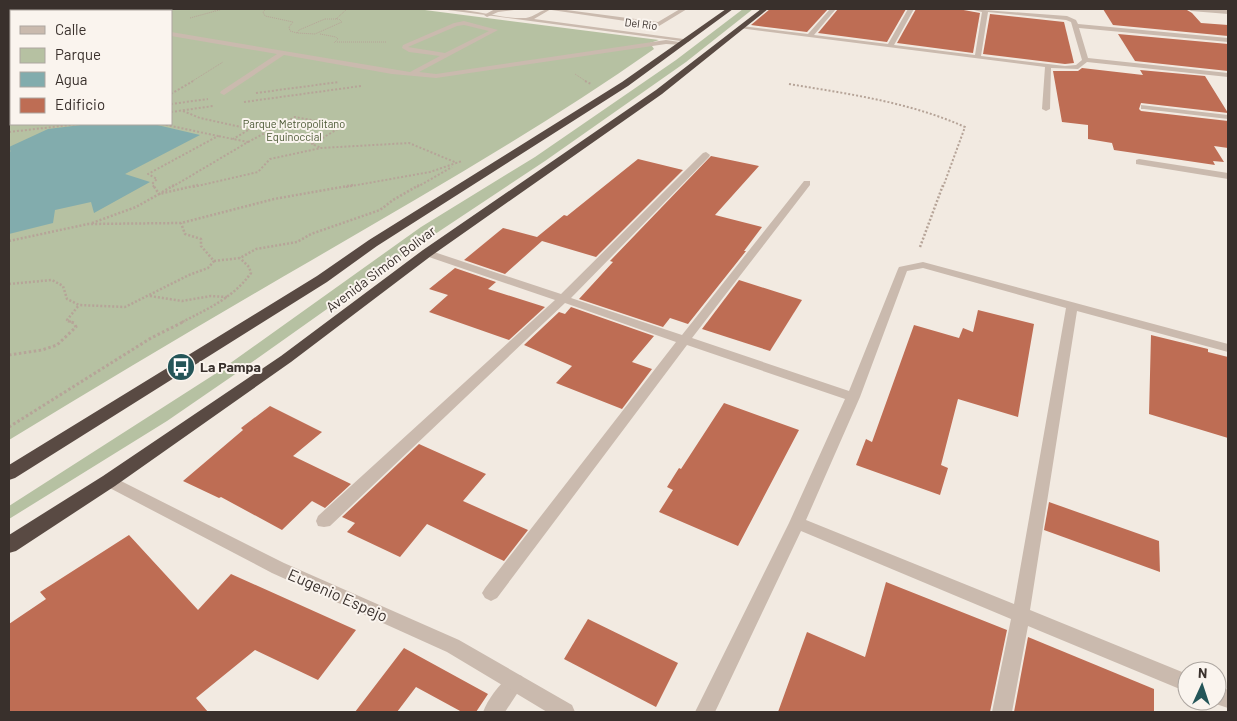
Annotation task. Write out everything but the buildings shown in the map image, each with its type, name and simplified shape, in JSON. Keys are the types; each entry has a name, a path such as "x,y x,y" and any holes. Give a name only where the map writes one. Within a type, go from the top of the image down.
{"highway":[{"name":"Avenida Simón Bolívar","path":"9,473 322,279 373,244 625,84 730,9"},
{"name":"Avenida Simón Bolívar","path":"9,545 108,481 293,354 427,253 659,92 765,9"}],"street":[{"name":"Del Rio","path":"443,9 685,41"},
{"path":"487,15 497,10 519,9"},
{"path":"528,20 548,9 659,24 684,9"},
{"path":"810,36 833,9"},
{"path":"890,46 911,9"},
{"path":"972,9 1074,20 1085,60"},
{"path":"1192,9 1228,12"},
{"path":"978,57 985,10"},
{"path":"411,74 495,30 464,23 456,24 405,46 409,50 444,56"},
{"path":"1076,26 1228,40"},
{"path":"742,28 1048,66 1073,68 1078,67 1085,60"},
{"path":"172,34 411,74 436,76 666,42 685,41"},
{"path":"224,93 283,53"},
{"path":"1085,60 1228,75"},
{"path":"1046,110 1048,66"},
{"path":"1144,107 1228,117"},
{"path":"324,521 563,299 706,156"},
{"path":"1140,162 1228,176"},
{"path":"491,593 684,340 807,183"},
{"path":"427,253 853,397"},
{"path":"705,712 797,523 853,397 903,268 923,265 1228,348"},
{"path":"1002,712 1021,614 1072,306"},
{"name":"Eugenio Espejo","path":"108,481 278,568 452,646 565,712"},
{"path":"797,523 1177,679"},
{"path":"493,712 515,683"}],"path":[{"path":"208,9 219,10"},
{"path":"189,18 223,9"},
{"path":"266,9 263,14 293,22 289,27 290,31 303,35 319,33 342,22 335,19 320,20 299,30 297,33"},
{"path":"335,19 347,9"},
{"path":"337,42 382,42 405,46"},
{"path":"172,93 247,47"},
{"path":"565,57 569,71 593,84 585,90"},
{"path":"256,93 345,81"},
{"path":"790,84 886,102 952,120 965,127 913,265"},
{"path":"241,103 368,85"},
{"path":"172,104 209,99"},
{"path":"172,112 222,105"},
{"path":"183,110 200,118 250,129 234,139"},
{"path":"9,241 88,224 136,206 295,117 343,126 312,144 321,148"},
{"path":"9,132 70,125"},
{"path":"167,125 248,142"},
{"path":"159,194 152,184 157,179 148,174 218,136"},
{"path":"159,194 258,172 270,159 321,148 409,143 457,163"},
{"path":"88,224 181,223 274,199 430,172 465,160"},
{"path":"9,284 52,280 63,286 68,299 79,305 124,307 189,275 208,268 214,261 240,258 256,249 297,242 358,216 380,210 393,200 457,163"},
{"path":"181,223 185,234 201,239 201,246 214,261"},
{"path":"9,427 150,339 185,319 214,306 240,289 251,273 249,266 240,258"},
{"path":"149,296 169,301 187,301 215,295 227,297"},
{"path":"9,355 42,350 57,345 76,327 74,323 67,320 79,305"}],"green space":[{"name":"Parque Metropolitano Equinoccial","path":"9,9 417,9 659,40 650,43 654,49 528,132 9,440"},
{"path":"743,9 753,9 686,62 545,161 399,258 167,421 9,519 9,506 215,374 421,227 535,157 676,60"}],"water":[{"path":"81,125 157,125 200,135 125,174 150,182 94,213 91,202 55,210 53,223 9,234 9,152 11,151 9,147 48,129"}],"place":[{"name":"La Pampa","path":"181,367"}]}
